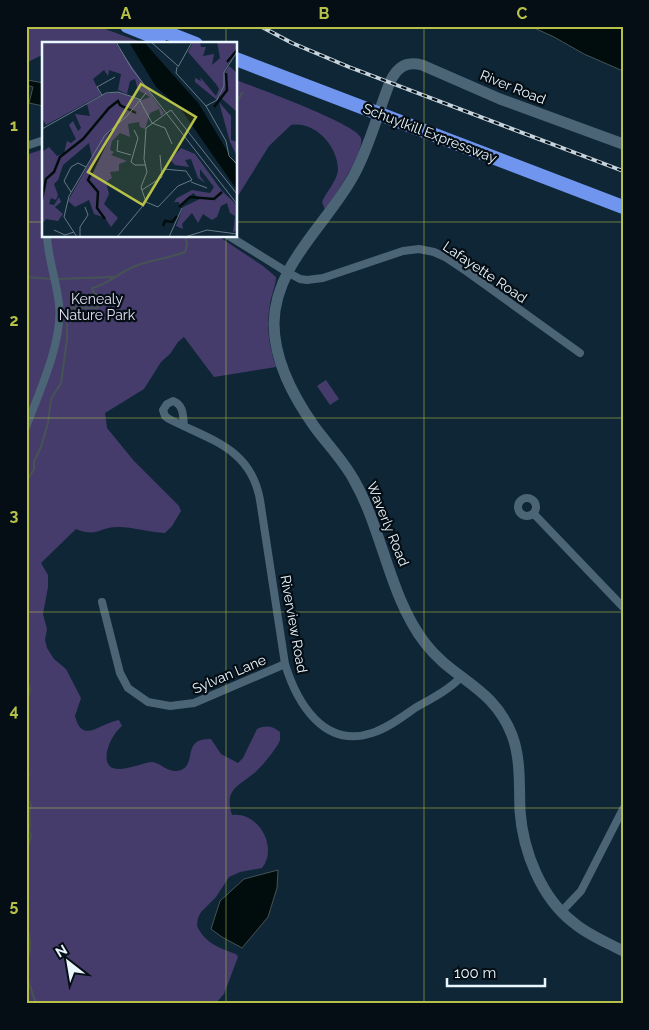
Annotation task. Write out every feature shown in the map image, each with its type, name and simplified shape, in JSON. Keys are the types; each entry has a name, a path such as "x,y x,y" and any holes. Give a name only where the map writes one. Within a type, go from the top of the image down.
{"highway":[{"path":"127,26 168,42"},
{"path":"150,26 191,42"},
{"name":"Schuylkill Expressway","path":"238,60 273,77 361,111 623,207"},
{"name":"Schuylkill Expressway","path":"238,68 273,77"},
{"name":"Schuylkill Expressway","path":"393,123 623,216"}],"street":[{"name":"River Road","path":"394,73 400,67 407,64 422,66 500,99 623,144"},
{"name":"Waverly Road","path":"394,73 356,172 287,272 277,298 274,326 278,355 288,382 305,412 343,462 358,487 405,607 417,631 424,642 440,659 489,699 504,718 511,732 518,758 521,819 525,842 539,879 561,912 581,929 623,950"},
{"path":"26,146 42,141"},
{"path":"26,427 56,341 59,311 47,238"},
{"name":"Lafayette Road","path":"232,238 300,279 315,280 402,251 419,250 434,252 466,271 580,353"},
{"name":"Riverview Road","path":"184,426 235,454 246,464 254,476 260,500 285,664 298,694 313,719 336,733 363,736 379,731 452,685 462,676"},
{"path":"534,514 623,607"},
{"name":"Sylvan Lane","path":"102,602 120,673 128,688 148,702 170,706 194,703 285,664"},
{"path":"561,912 581,891 623,809"}],"green space":[{"path":"26,26 97,26 141,42 42,42 42,55 26,63"},
{"path":"238,81 324,115 355,132 361,138 361,145 353,164 325,210 322,202 334,182 338,170 334,152 324,137 308,127 291,125 269,146 238,196"},
{"name":"Kenealy Nature Park","path":"42,150 42,238 221,238 276,277 268,328 276,367 214,377 184,337 161,362 144,389 105,413 107,428 134,461 179,506 181,511 172,526 165,533 124,527 112,527 94,532 76,529 41,563 48,575 48,587 43,614 47,629 45,640 47,648 54,659 66,669 81,698 75,716 78,725 87,731 119,720 122,726 114,735 108,748 107,761 110,767 124,769 152,762 177,771 188,764 195,743 211,739 221,754 238,763 243,758 257,729 269,727 280,732 279,743 272,753 256,771 233,790 230,800 232,815 251,819 264,833 268,851 266,860 262,868 240,872 229,877 216,897 201,912 198,918 197,926 208,941 236,954 238,957 224,994 215,1004 26,1004 26,155"},
{"path":"326,380 339,399 330,405 317,386"}],"shaded area":[{"path":"530,26 623,26 623,71 584,54"},
{"path":"27,80 42,83 42,106 29,103 33,87 26,85"},
{"path":"278,870 277,888 268,917 242,948 211,929 220,901 244,879"}],"waterway":[{"path":"238,100 242,93"},
{"path":"26,482 34,469 34,461 41,447 48,423 51,399 61,383 67,340 67,313 70,308 99,307 101,298 94,293 92,288 137,265 185,252 187,244 186,238"},
{"path":"26,277 52,279"},
{"path":"56,279 114,277"},
{"path":"26,679 30,690 26,701"},
{"path":"26,765 29,774 26,782"},
{"path":"26,799 31,805 29,811 29,831 31,835 26,855"},
{"path":"26,890 29,898 26,900"},
{"path":"26,923 30,938 30,947 26,961"},
{"path":"26,974 36,1004"}],"railway":[{"path":"260,26 292,43 349,67 623,171"}]}
